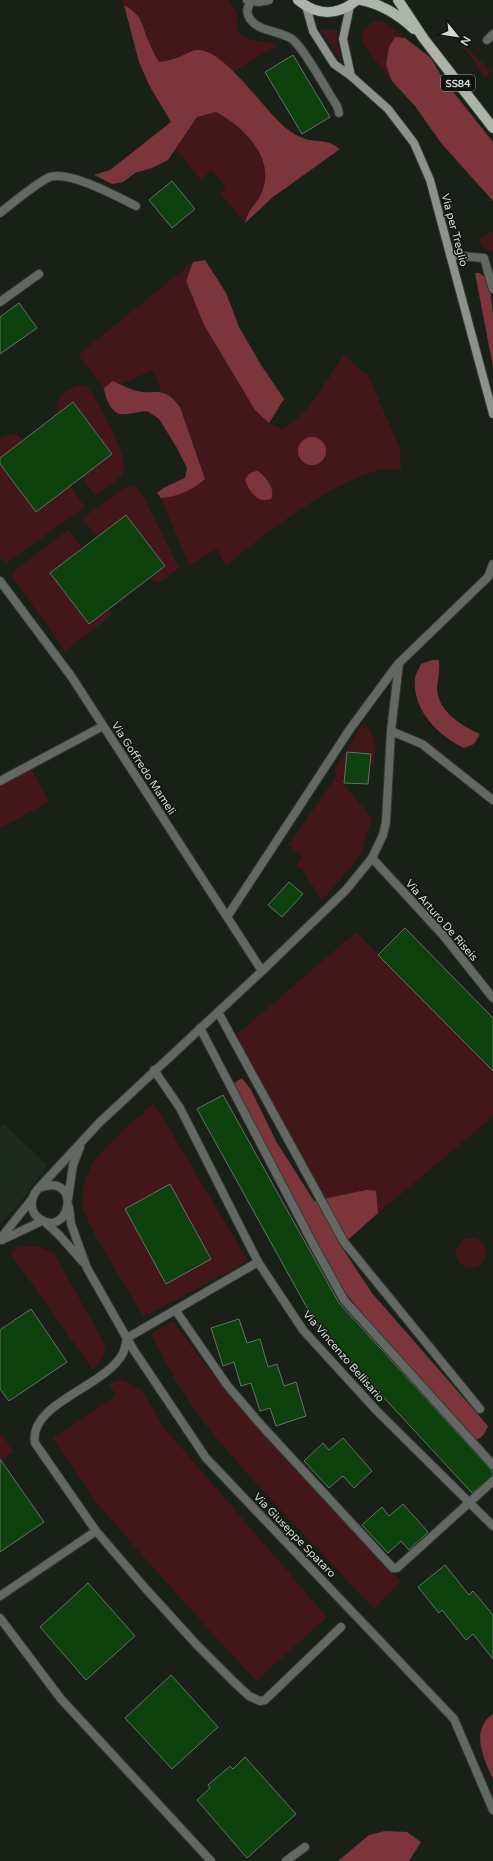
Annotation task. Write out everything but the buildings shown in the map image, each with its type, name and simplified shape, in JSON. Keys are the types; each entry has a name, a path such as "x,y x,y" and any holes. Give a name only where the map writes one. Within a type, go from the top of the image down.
{"main road":[{"name":"SS84","path":"361,0 383,8 398,16 424,39"},
{"name":"SS84","path":"398,0 424,39 493,128"},
{"path":"302,3 314,10 328,12 342,10 353,3"},
{"name":"Via per Treglio","path":"302,3 310,24 329,58 334,64 351,76 388,109 414,143 430,180 493,414"},
{"path":"351,76 343,39 353,3"}],"street":[{"path":"270,0 249,1 247,11 250,19 261,28 286,35 299,46 337,106 339,113"},
{"path":"0,213 50,177 66,178 90,183 136,206"},
{"path":"450,254 484,258 493,289"},
{"path":"0,302 39,274"},
{"path":"227,916 350,729 399,663 488,577 493,564"},
{"name":"Via Goffredo Mameli","path":"0,581 71,676 262,971"},
{"path":"0,1240 32,1199 34,1194 82,1142 154,1070 262,971 346,890 372,858 383,835 386,822 391,731 399,663"},
{"path":"0,781 103,726"},
{"path":"391,731 422,744 493,800"},
{"name":"Via Arturo De Riseis","path":"372,858 442,934 493,998"},
{"path":"218,1012 344,1242 480,1409"},
{"path":"200,1028 344,1300 493,1465"},
{"name":"Via Vincenzo Bellisario","path":"154,1070 180,1108 258,1262 303,1330 376,1410 493,1526"},
{"path":"0,1240 19,1230 44,1221 56,1221 61,1219 67,1210 73,1165 82,1142"},
{"path":"42,1187 47,1185 58,1186 66,1194 68,1202"},
{"path":"32,1199 32,1209 38,1218 44,1221"},
{"name":"Via Giuseppe Spataro","path":"68,1202 71,1224 87,1268 127,1338 206,1458 454,1719 493,1810"},
{"name":"Via Giuseppe Spataro","path":"44,1221 59,1235 87,1268"},
{"path":"258,1262 176,1311 127,1338 123,1353 104,1375 46,1412 38,1422 34,1436 35,1443 96,1531 197,1645 234,1682 256,1699 265,1700 341,1627"},
{"path":"176,1311 227,1385 257,1420 393,1568 397,1568 493,1481"},
{"path":"0,1596 96,1531"},
{"path":"0,1618 61,1699 211,1861"},
{"path":"286,1861 305,1847"}],"shaded area":[{"path":"122,0 229,0 237,13 237,27 242,35 246,38 277,45 233,72 222,61 197,50 175,59 159,62 148,41 142,21 135,12 124,5"},
{"path":"124,5 136,13 139,17 152,50 159,62 177,58 191,51 196,50 207,52 220,59 232,70 280,123 290,131 304,139 321,141 336,146 340,149 273,197 245,223 248,214 262,192 265,179 265,167 261,155 246,134 216,112 197,117 168,160 152,168 135,173 123,182 112,184 94,175 110,170 171,122 149,85 139,62"},
{"path":"378,20 385,22 405,38 395,37 386,65 392,81 362,43 362,33 371,23"},
{"path":"320,29 337,30 337,41 342,62"},
{"path":"450,32 491,71 485,78 473,59"},
{"path":"395,37 405,38 431,58 443,79 493,142 493,201 441,143 415,106 392,81 386,65 389,47"},
{"path":"216,112 246,134 261,155 265,167 265,179 262,192 248,214 245,223 220,193 226,187 211,170 201,180 176,149 197,117"},
{"path":"493,231 493,252 483,248 479,240"},
{"path":"205,260 226,293 239,327 261,365 284,399 269,423 255,410 204,325 186,281 193,262"},
{"path":"193,262 186,281 204,325 269,423 282,429 301,414 317,396 344,355 368,376 400,448 401,470 380,470 342,485 299,510 259,539 226,566 217,549 189,565 161,498 184,492 205,479 180,407 173,397 161,391 153,370 122,384 113,381 104,388 78,355"},
{"path":"475,273 479,273 485,277 490,288 493,315 493,367"},
{"path":"113,381 141,392 163,393 174,400 180,407 205,479 184,492 161,498 157,493 165,487 185,478 187,468 177,448 159,419 147,411 121,414 117,413 111,408 104,388"},
{"path":"86,385 110,426 124,462 124,469 119,477 96,496 81,477 112,453 73,402 57,414 56,408 60,398 69,390 74,387"},
{"path":"15,433 23,440 0,458 0,438"},
{"path":"312,437 322,441 326,451 322,461 312,465 302,461 298,451 302,441"},
{"path":"0,464 36,512 70,486 85,507 5,564 0,557"},
{"path":"258,471 264,476 271,487 271,499 262,500 255,496 245,480 247,476"},
{"path":"132,485 140,490 179,568 159,583 149,578 165,566 126,515 97,537 82,519 122,489"},
{"path":"68,530 83,548 50,573 89,624 109,609 112,615 65,651 12,576 15,570"},
{"path":"432,660 439,660 437,688 441,704 458,722 480,734 474,744 464,748 454,743 436,729 422,711 415,690 415,677 421,664"},
{"path":"364,722 372,733 375,742 374,766 371,763 371,753 347,751 343,784 372,818 361,853 351,868 322,900 304,872 296,866 302,857 287,843 292,841 336,776 333,772"},
{"path":"31,768 49,802 0,828 0,784"},
{"path":"356,932 493,1071 493,1116 348,1239 323,1199 236,1035"},
{"path":"242,1078 251,1090 276,1141 314,1201 366,1190 376,1191 378,1213 341,1246 372,1293 488,1426 482,1437 475,1440 429,1392 342,1289 257,1139 233,1084"},
{"path":"154,1103 248,1261 144,1317 95,1235 83,1210 83,1188 92,1163 123,1130"},
{"path":"4,1124 47,1165 19,1204 0,1223 0,1128"},
{"path":"471,1238 482,1242 486,1253 482,1264 471,1268 460,1264 456,1253 460,1242"},
{"path":"19,1247 40,1247 54,1253 105,1345 104,1355 93,1370 10,1253"},
{"path":"173,1321 226,1390 282,1456 401,1581 374,1609 250,1477 204,1423 176,1381 151,1334"},
{"path":"122,1380 141,1389 166,1430 327,1617 256,1681 164,1580 96,1502 53,1438 116,1395 109,1384"},
{"path":"2,1434 13,1452 0,1461 0,1436"},
{"path":"493,1714 493,1779 483,1753 480,1736 486,1721"},
{"path":"385,1831 407,1832 421,1842 409,1861 338,1861 369,1835"}]}
